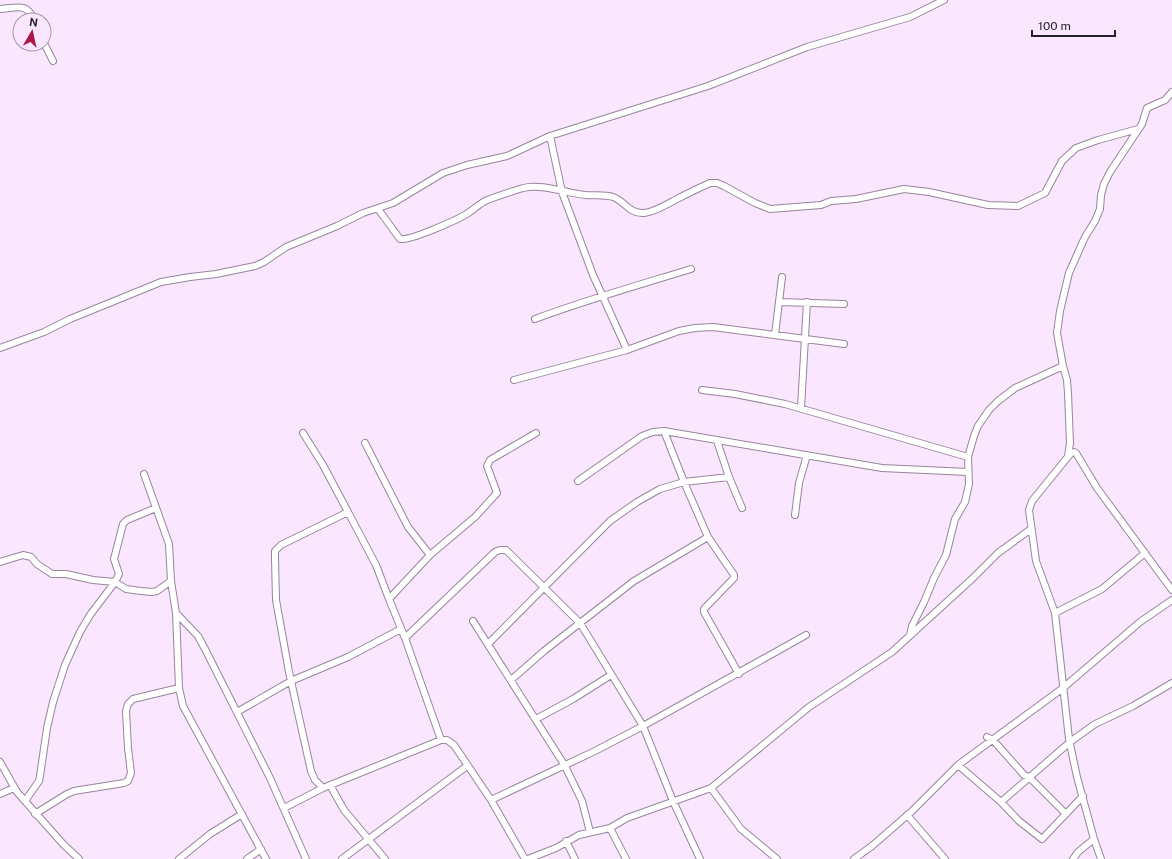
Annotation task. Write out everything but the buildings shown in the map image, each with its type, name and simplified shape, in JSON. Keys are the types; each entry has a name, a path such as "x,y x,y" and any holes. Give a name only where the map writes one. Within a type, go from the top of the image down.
{"street":[{"path":"0,348 44,332 70,319 161,282 216,274 255,266 264,262 286,247 406,196 434,177 443,173 467,165 503,157 550,136 708,86 807,47 910,17 944,0"},
{"path":"0,9 23,7 28,9 30,12"},
{"path":"48,52 53,61"},
{"path":"1067,458 1070,442 1068,380 1063,366 1057,333 1060,311 1069,273 1085,237 1095,221 1100,209 1101,195 1104,184 1110,172 1142,124 1147,108 1165,100 1172,92"},
{"path":"378,209 400,239 405,239 465,215 484,202 524,188 552,188 562,192 613,197 619,200 630,210 637,213 645,213 661,207 710,183 717,183 724,186 755,203 770,209 821,205 904,189 929,192 988,205 1018,206 1045,194 1062,161 1076,148 1098,140 1138,129"},
{"path":"550,136 562,192 593,275 627,350"},
{"path":"535,319 691,268"},
{"path":"775,335 782,277"},
{"path":"779,302 844,304"},
{"path":"801,408 807,302"},
{"path":"514,380 627,350 679,331 695,328 713,327 844,344"},
{"path":"910,635 912,626 946,555 954,519 965,502 968,484 968,457 978,426 989,410 1015,388 1063,366"},
{"path":"702,390 735,394 801,408 968,457"},
{"path":"578,481 642,436 652,432 664,431 882,468 968,472"},
{"path":"664,431 708,537 734,575 734,578 706,606 704,612 739,674"},
{"path":"303,433 323,465 376,565 405,638 441,740"},
{"path":"389,599 430,555 475,517 497,493 487,466 490,460 536,433"},
{"path":"717,441 729,477 742,508"},
{"path":"364,443 408,527 430,555"},
{"path":"1101,859 1094,839 1070,742 1055,614 1036,561 1031,528 1030,506 1072,453 1076,453 1097,488 1172,590"},
{"path":"795,515 799,483 807,456"},
{"path":"144,474 169,544 171,581 176,613 179,688 183,706 266,859"},
{"path":"488,644 610,520 660,489 684,482 729,477"},
{"path":"25,801 39,781 47,728 55,697 70,654 90,614 115,582 119,574 114,559 123,524 127,520 156,508"},
{"path":"322,788 315,780 311,771 291,681 276,600 275,551 281,545 348,512"},
{"path":"528,859 556,848 578,835 610,828 627,818 711,788 809,707 892,652 998,554 1031,528"},
{"path":"511,680 634,581 708,537"},
{"path":"405,638 496,552 506,550 580,623 643,726 673,801 700,859"},
{"path":"1055,614 1102,589 1145,553"},
{"path":"0,562 23,555 31,557 37,564 52,574 66,574 93,580 115,582 126,589 152,592 157,591 171,581"},
{"path":"854,859 872,846 911,812 958,765 1063,688 1140,622 1172,600"},
{"path":"176,613 198,636 270,778 306,859"},
{"path":"473,621 565,766 582,802 590,832"},
{"path":"236,712 291,681 348,657 401,629"},
{"path":"491,800 565,766 643,726 739,674 806,635"},
{"path":"536,719 573,699 612,675"},
{"path":"1001,802 1070,742 1095,724 1133,706 1172,683"},
{"path":"35,814 74,791 124,783 128,781 131,773 126,718 128,704 133,699 179,688"},
{"path":"987,738 993,740 1024,774 1029,777 1066,814"},
{"path":"284,808 322,788 441,740 447,740 454,745 491,800 525,859"},
{"path":"0,762 14,788 35,814 79,859"},
{"path":"958,765 1001,802 1019,822 1042,839 1083,796"},
{"path":"342,859 467,766"},
{"path":"330,785 344,810 385,859"},
{"path":"0,794 14,788"},
{"path":"711,788 741,829 777,859"},
{"path":"178,859 210,834 242,814"},
{"path":"907,815 944,859"},
{"path":"610,828 626,859"},
{"path":"1073,859 1078,852 1094,839"},
{"path":"566,841 575,859"},
{"path":"247,859 261,850"}]}
